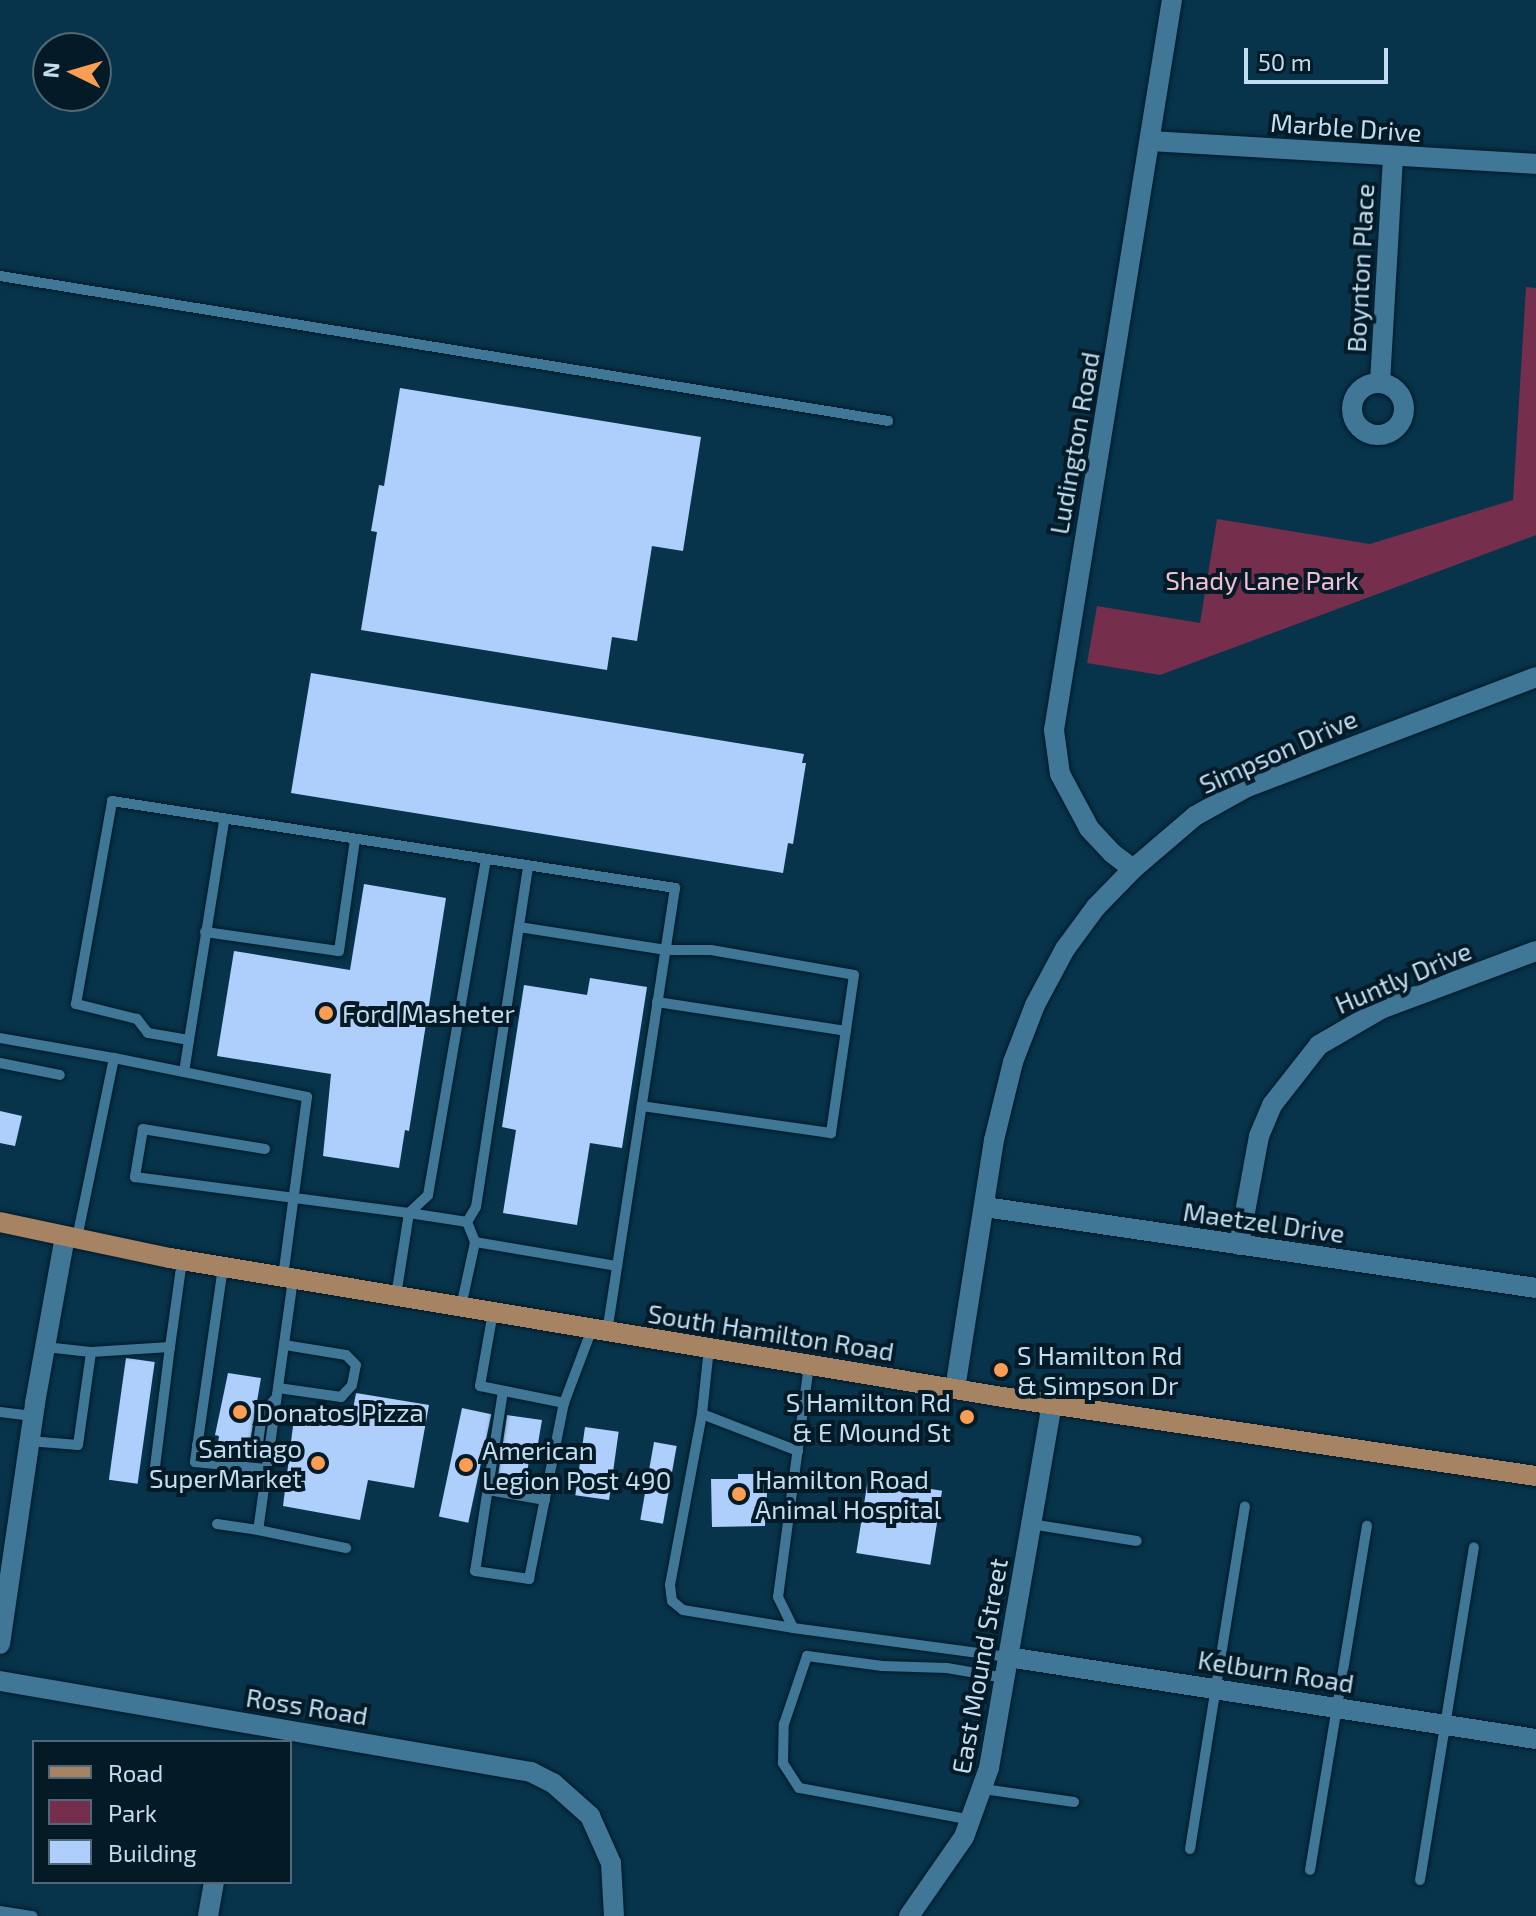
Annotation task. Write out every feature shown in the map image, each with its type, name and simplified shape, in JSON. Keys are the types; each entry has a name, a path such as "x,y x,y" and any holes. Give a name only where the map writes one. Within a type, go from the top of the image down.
{"main road":[{"name":"South Hamilton Road","path":"0,1222 182,1260 809,1365 1052,1405 1536,1476"}],"street":[{"name":"Ludington Road","path":"1133,869 1112,853 1089,828 1066,788 1056,754 1054,730 1152,141 1172,0"},
{"name":"Marble Drive","path":"1152,141 1536,164"},
{"name":"Boynton Place","path":"1380,383 1393,157"},
{"name":"Simpson Drive","path":"955,1389 994,1140 1013,1062 1035,1005 1065,949 1096,907 1133,869 1195,816 1247,787 1536,677"},
{"name":"Huntly Drive","path":"1239,1245 1250,1168 1259,1136 1272,1105 1319,1045 1381,1009 1536,951"},
{"name":"Maetzel Drive","path":"985,1207 1536,1288"},
{"path":"0,1644 7,1546 45,1347 71,1238"},
{"name":"East Mound Street","path":"909,1916 938,1878 972,1820 983,1789 1052,1405"},
{"name":"Kelburn Road","path":"1008,1657 1536,1739"},
{"name":"Ross Road","path":"0,1681 508,1765 553,1783 590,1816 611,1863 614,1916"},
{"path":"237,1740 240,1721"},
{"path":"208,1916 214,1884"}],"lane":[{"path":"0,276 888,421"},
{"path":"189,1040 148,1033 137,1019 76,1004 112,801 224,821 675,888 617,1266 600,1330 564,1403 529,1579 475,1571 503,1391"},
{"path":"184,1072 224,821"},
{"path":"205,932 339,951 355,840"},
{"path":"396,1296 409,1213 428,1195 486,860"},
{"path":"467,1222 476,1207 528,866"},
{"path":"519,927 666,950 711,950 854,975 831,1133 642,1106"},
{"path":"657,1002 846,1031"},
{"path":"0,1038 307,1097 293,1199 284,1345 258,1530"},
{"path":"71,1238 114,1058"},
{"path":"0,1063 60,1075"},
{"path":"265,1149 143,1129 135,1177 467,1222"},
{"path":"461,1307 475,1242 467,1222"},
{"path":"475,1242 617,1266"},
{"path":"154,1475 182,1260"},
{"path":"223,1267 195,1462 266,1469"},
{"path":"493,1312 480,1386 564,1403"},
{"path":"277,1392 341,1397 352,1385 356,1365 346,1355 284,1345"},
{"path":"45,1347 91,1352 170,1347"},
{"path":"709,1348 702,1414 670,1585 672,1601 683,1610 1008,1657"},
{"path":"29,1441 78,1445 91,1352"},
{"path":"793,1628 778,1597 809,1365"},
{"path":"197,1445 220,1452 251,1455 257,1450 262,1415 277,1392"},
{"path":"0,1412 33,1416"},
{"path":"702,1414 798,1451"},
{"path":"488,1490 545,1500"},
{"path":"1190,1849 1245,1506"},
{"path":"217,1524 346,1548"},
{"path":"1031,1524 1137,1541"},
{"path":"1310,1870 1367,1526"},
{"path":"1420,1880 1474,1547"},
{"path":"972,1820 799,1788 783,1763 784,1724 807,1656 882,1666 947,1668 1005,1678"},
{"path":"983,1789 1074,1802"},
{"path":"0,1911 33,1916"}],"green space":[{"name":"Shady Lane Park","path":"1526,287 1536,288 1536,535 1160,675 1087,663 1097,606 1200,623 1217,519 1370,544 1513,500"}],"building":[{"path":"400,388 701,437 683,551 652,546 637,641 612,637 607,670 361,630 377,532 371,531 379,485 384,486"},
{"path":"311,673 804,754 802,763 806,763 793,844 788,843 783,873 291,793"},
{"name":"Ford Masheter","path":"364,884 446,898 409,1131 405,1130 399,1168 323,1156 331,1074 217,1056 234,951 350,970"},
{"path":"590,978 647,987 622,1148 590,1143 577,1225 503,1213 516,1130 502,1127 524,985 587,995"},
{"path":"0,1111 22,1116 15,1146 0,1143"},
{"path":"126,1358 155,1362 138,1484 109,1480"},
{"name":"Donatos Pizza","path":"228,1373 261,1378 250,1442 243,1441 242,1446 218,1443 219,1436 215,1435"},
{"path":"356,1393 429,1405 414,1488 368,1480 360,1520 283,1506 295,1410 351,1420"},
{"name":"American Legion Post 490","path":"462,1408 491,1414 468,1523 439,1517"},
{"path":"507,1415 542,1420 535,1461 529,1460 526,1480 498,1476"},
{"path":"585,1427 619,1432 609,1500 575,1495"},
{"path":"654,1442 677,1446 663,1524 640,1520"},
{"name":"Hamilton Road Animal Hospital","path":"738,1474 761,1474 761,1478 768,1478 765,1526 712,1527 711,1479 738,1479"},
{"path":"868,1479 942,1491 930,1565 856,1553"}],"place":[{"name":"Ford Masheter","path":"326,1013"},
{"name":"S Hamilton Rd & Simpson Dr","path":"1001,1370"},
{"name":"Donatos Pizza","path":"240,1412"},
{"name":"S Hamilton Rd & E Mound St","path":"967,1417"},
{"name":"Santiago SuperMarket","path":"318,1463"},
{"name":"American Legion Post 490","path":"466,1465"},
{"name":"Hamilton Road Animal Hospital","path":"739,1494"}]}
